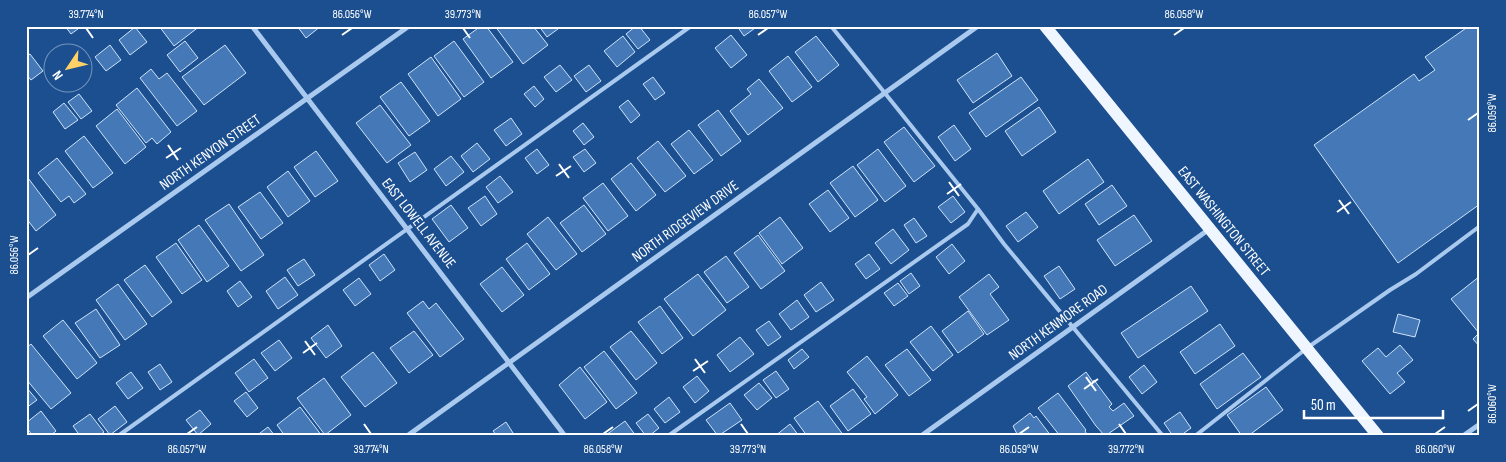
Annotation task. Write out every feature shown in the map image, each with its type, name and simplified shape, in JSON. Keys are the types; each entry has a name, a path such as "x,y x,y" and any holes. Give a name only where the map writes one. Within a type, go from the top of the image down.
{"main road":[{"name":"EAST WASHINGTON STREET","path":"1045,26 1378,436"}],"street":[{"name":"EAST LOWELL AVENUE","path":"252,26 565,436"},
{"name":"NORTH KENYON STREET","path":"26,298 409,26"},
{"name":"NORTH RIDGEVIEW DRIVE","path":"407,436 978,26"},
{"name":"NORTH KENMORE ROAD","path":"922,436 1209,230"},
{"path":"1463,436 1480,424"}],"lane":[{"path":"118,436 691,26"},
{"path":"831,26 1004,244 1074,326 1163,436"},
{"path":"668,436 968,224 978,209"},
{"path":"1195,436 1307,348 1416,274 1480,226"}],"building":[{"path":"65,26 82,26 71,34"},
{"path":"159,26 200,26 174,46"},
{"path":"297,26 321,26 306,38"},
{"path":"481,26 486,26 513,62 491,78 463,39"},
{"path":"495,26 533,26 548,45 523,64"},
{"path":"539,26 562,26 547,37"},
{"path":"636,26 639,26 650,40 638,49 626,34"},
{"path":"737,26 758,26 744,36"},
{"path":"1469,26 1480,26 1480,204 1398,263 1314,145 1414,74 1419,81 1435,70 1425,57"},
{"path":"135,27 147,42 130,55 119,40"},
{"path":"731,35 747,55 731,68 715,48"},
{"path":"623,36 635,52 617,67 604,51"},
{"path":"816,36 839,65 818,82 795,52"},
{"path":"185,41 198,58 180,72 167,55"},
{"path":"454,41 484,82 464,97 434,56"},
{"path":"110,45 121,60 106,71 95,57"},
{"path":"225,45 246,73 204,105 182,77"},
{"path":"997,53 1012,76 973,103 957,80"},
{"path":"30,54 42,70 42,72 31,80 26,74 26,56"},
{"path":"788,56 812,87 792,102 769,71"},
{"path":"431,57 461,99 438,116 408,74"},
{"path":"560,65 572,80 556,92 544,77"},
{"path":"589,65 601,81 586,92 574,76"},
{"path":"151,69 159,79 167,73 197,111 177,126 140,78"},
{"path":"653,77 665,93 655,100 643,84"},
{"path":"1021,77 1038,100 986,137 969,113"},
{"path":"759,79 783,108 748,135 730,111 751,94 747,89"},
{"path":"401,82 430,121 409,136 380,97"},
{"path":"534,86 544,99 535,107 524,94"},
{"path":"137,88 171,132 157,144 152,138 146,143 116,105"},
{"path":"79,94 92,111 81,119 68,102"},
{"path":"628,100 640,115 631,123 619,107"},
{"path":"64,103 78,120 65,129 53,112"},
{"path":"380,105 411,145 387,163 356,123"},
{"path":"1039,107 1056,132 1022,156 1005,131"},
{"path":"117,109 146,147 125,164 96,126"},
{"path":"718,110 741,141 721,156 698,125"},
{"path":"511,118 522,134 506,146 494,130"},
{"path":"583,123 594,137 584,145 573,131"},
{"path":"954,125 971,149 955,161 938,137"},
{"path":"904,127 935,166 914,182 884,142"},
{"path":"689,130 713,160 694,174 671,144"},
{"path":"84,136 113,173 93,188 65,151"},
{"path":"658,141 686,176 665,192 637,158"},
{"path":"477,143 490,159 473,172 461,156"},
{"path":"537,149 549,165 537,174 525,158"},
{"path":"585,149 596,163 584,172 573,157"},
{"path":"878,149 906,186 885,202 857,165"},
{"path":"316,151 338,181 315,197 294,167"},
{"path":"415,152 427,170 410,182 398,163"},
{"path":"451,156 464,172 446,186 434,169"},
{"path":"57,158 86,194 74,203 69,196 61,202 38,173"},
{"path":"1088,159 1104,182 1059,214 1043,191"},
{"path":"631,163 656,195 636,211 611,179"},
{"path":"853,166 878,200 855,217 830,183"},
{"path":"288,171 310,201 288,217 267,187"},
{"path":"500,176 513,192 498,203 486,187"},
{"path":"28,178 56,215 36,231 26,218 26,179"},
{"path":"603,183 628,216 608,231 583,198"},
{"path":"1112,185 1127,206 1099,225 1085,204"},
{"path":"828,190 849,218 830,232 809,204"},
{"path":"260,192 283,223 261,239 238,207"},
{"path":"485,196 497,214 481,226 468,208"},
{"path":"953,196 965,212 951,223 938,207"},
{"path":"229,204 264,255 241,271 205,220"},
{"path":"451,205 468,228 449,242 432,219"},
{"path":"584,205 606,234 582,252 560,223"},
{"path":"1026,212 1038,227 1018,242 1006,226"},
{"path":"1134,215 1152,241 1115,266 1097,240"},
{"path":"548,217 577,254 556,270 527,234"},
{"path":"780,217 803,248 782,264 759,233"},
{"path":"914,218 927,236 916,243 904,225"},
{"path":"199,225 229,266 207,282 178,240"},
{"path":"893,229 909,250 891,264 875,243"},
{"path":"758,235 785,271 761,289 734,253"},
{"path":"176,243 202,280 182,294 156,257"},
{"path":"527,243 550,274 529,290 506,259"},
{"path":"952,244 965,261 949,274 936,257"},
{"path":"384,254 395,270 380,281 369,265"},
{"path":"869,254 880,269 866,279 855,264"},
{"path":"726,256 749,287 727,303 704,272"},
{"path":"304,259 315,275 298,286 287,270"},
{"path":"145,265 172,302 152,317 124,280"},
{"path":"1059,266 1075,289 1060,299 1044,276"},
{"path":"502,267 524,295 502,312 480,284"},
{"path":"911,273 920,286 909,294 900,281"},
{"path":"698,274 726,310 693,336 664,299"},
{"path":"989,274 999,287 990,294 1009,320 987,335 959,297"},
{"path":"1480,276 1480,347 1473,339 1479,333 1451,299"},
{"path":"285,277 298,295 278,309 266,291"},
{"path":"359,278 371,294 355,306 343,290"},
{"path":"240,281 252,297 238,307 227,291"},
{"path":"821,282 834,300 816,312 804,295"},
{"path":"898,283 908,296 894,306 884,293"},
{"path":"118,284 147,324 125,340 96,300"},
{"path":"1191,286 1208,311 1138,358 1121,333"},
{"path":"797,300 809,317 791,330 779,314"},
{"path":"423,301 429,309 436,303 464,339 440,357 407,313"},
{"path":"660,306 683,338 662,354 638,322"},
{"path":"96,309 120,345 100,358 75,323"},
{"path":"968,311 984,334 958,353 942,331"},
{"path":"1398,314 1420,320 1415,337 1393,332"},
{"path":"63,320 97,363 77,379 43,336"},
{"path":"769,321 781,337 768,346 756,330"},
{"path":"1220,324 1235,346 1195,374 1180,352"},
{"path":"328,325 342,346 326,358 311,338"},
{"path":"931,326 953,355 933,371 910,342"},
{"path":"414,331 433,355 409,373 390,348"},
{"path":"631,331 657,363 636,380 610,347"},
{"path":"740,337 754,354 730,372 717,355"},
{"path":"279,340 292,358 275,371 261,353"},
{"path":"31,344 71,393 51,409 26,379 26,348"},
{"path":"1400,345 1413,360 1397,373 1405,382 1390,394 1362,361 1378,348 1386,357"},
{"path":"802,349 809,357 794,369 788,360"},
{"path":"907,349 931,380 909,396 885,365"},
{"path":"604,351 637,393 616,409 584,367"},
{"path":"373,352 397,383 365,407 341,377"},
{"path":"1243,353 1261,377 1217,409 1200,384"},
{"path":"867,356 898,395 875,414 864,399 867,397 847,372"},
{"path":"254,359 268,378 249,392 235,373"},
{"path":"160,364 172,382 160,390 148,372"},
{"path":"1144,365 1157,382 1142,394 1129,377"},
{"path":"580,367 607,402 585,419 559,385"},
{"path":"776,371 789,389 776,398 763,380"},
{"path":"131,372 143,388 128,399 116,383"},
{"path":"1086,372 1112,404 1109,407 1113,411 1124,403 1134,416 1105,436 1068,386"},
{"path":"697,376 709,391 695,403 683,387"},
{"path":"324,378 351,415 325,435 297,398"},
{"path":"759,383 772,398 757,410 744,395"},
{"path":"26,387 37,400 26,408"},
{"path":"1266,387 1283,410 1248,436 1242,436 1227,415"},
{"path":"853,389 871,414 848,431 830,406"},
{"path":"246,392 258,408 247,417 234,401"},
{"path":"1058,393 1086,430 1088,436 1060,436 1038,408"},
{"path":"669,397 680,412 665,423 654,409"},
{"path":"818,401 844,436 807,436 794,418"},
{"path":"730,403 742,420 718,436 706,420"},
{"path":"115,406 127,422 110,435 98,419"},
{"path":"300,407 322,436 285,436 277,425"},
{"path":"200,410 211,424 198,435 186,420"},
{"path":"41,411 56,431 50,436 33,436 26,427 26,423"},
{"path":"1180,412 1191,428 1180,436 1173,436 1164,423"},
{"path":"1030,413 1034,418 1036,416 1051,436 1018,436 1013,426"},
{"path":"90,414 104,432 99,436 80,436 73,426"},
{"path":"648,414 659,428 649,436 646,436 636,423"},
{"path":"625,421 636,436 606,436 606,435"},
{"path":"506,422 515,436 497,436 493,431"},
{"path":"790,424 799,436 775,436"},
{"path":"268,427 275,436 256,436"}]}
